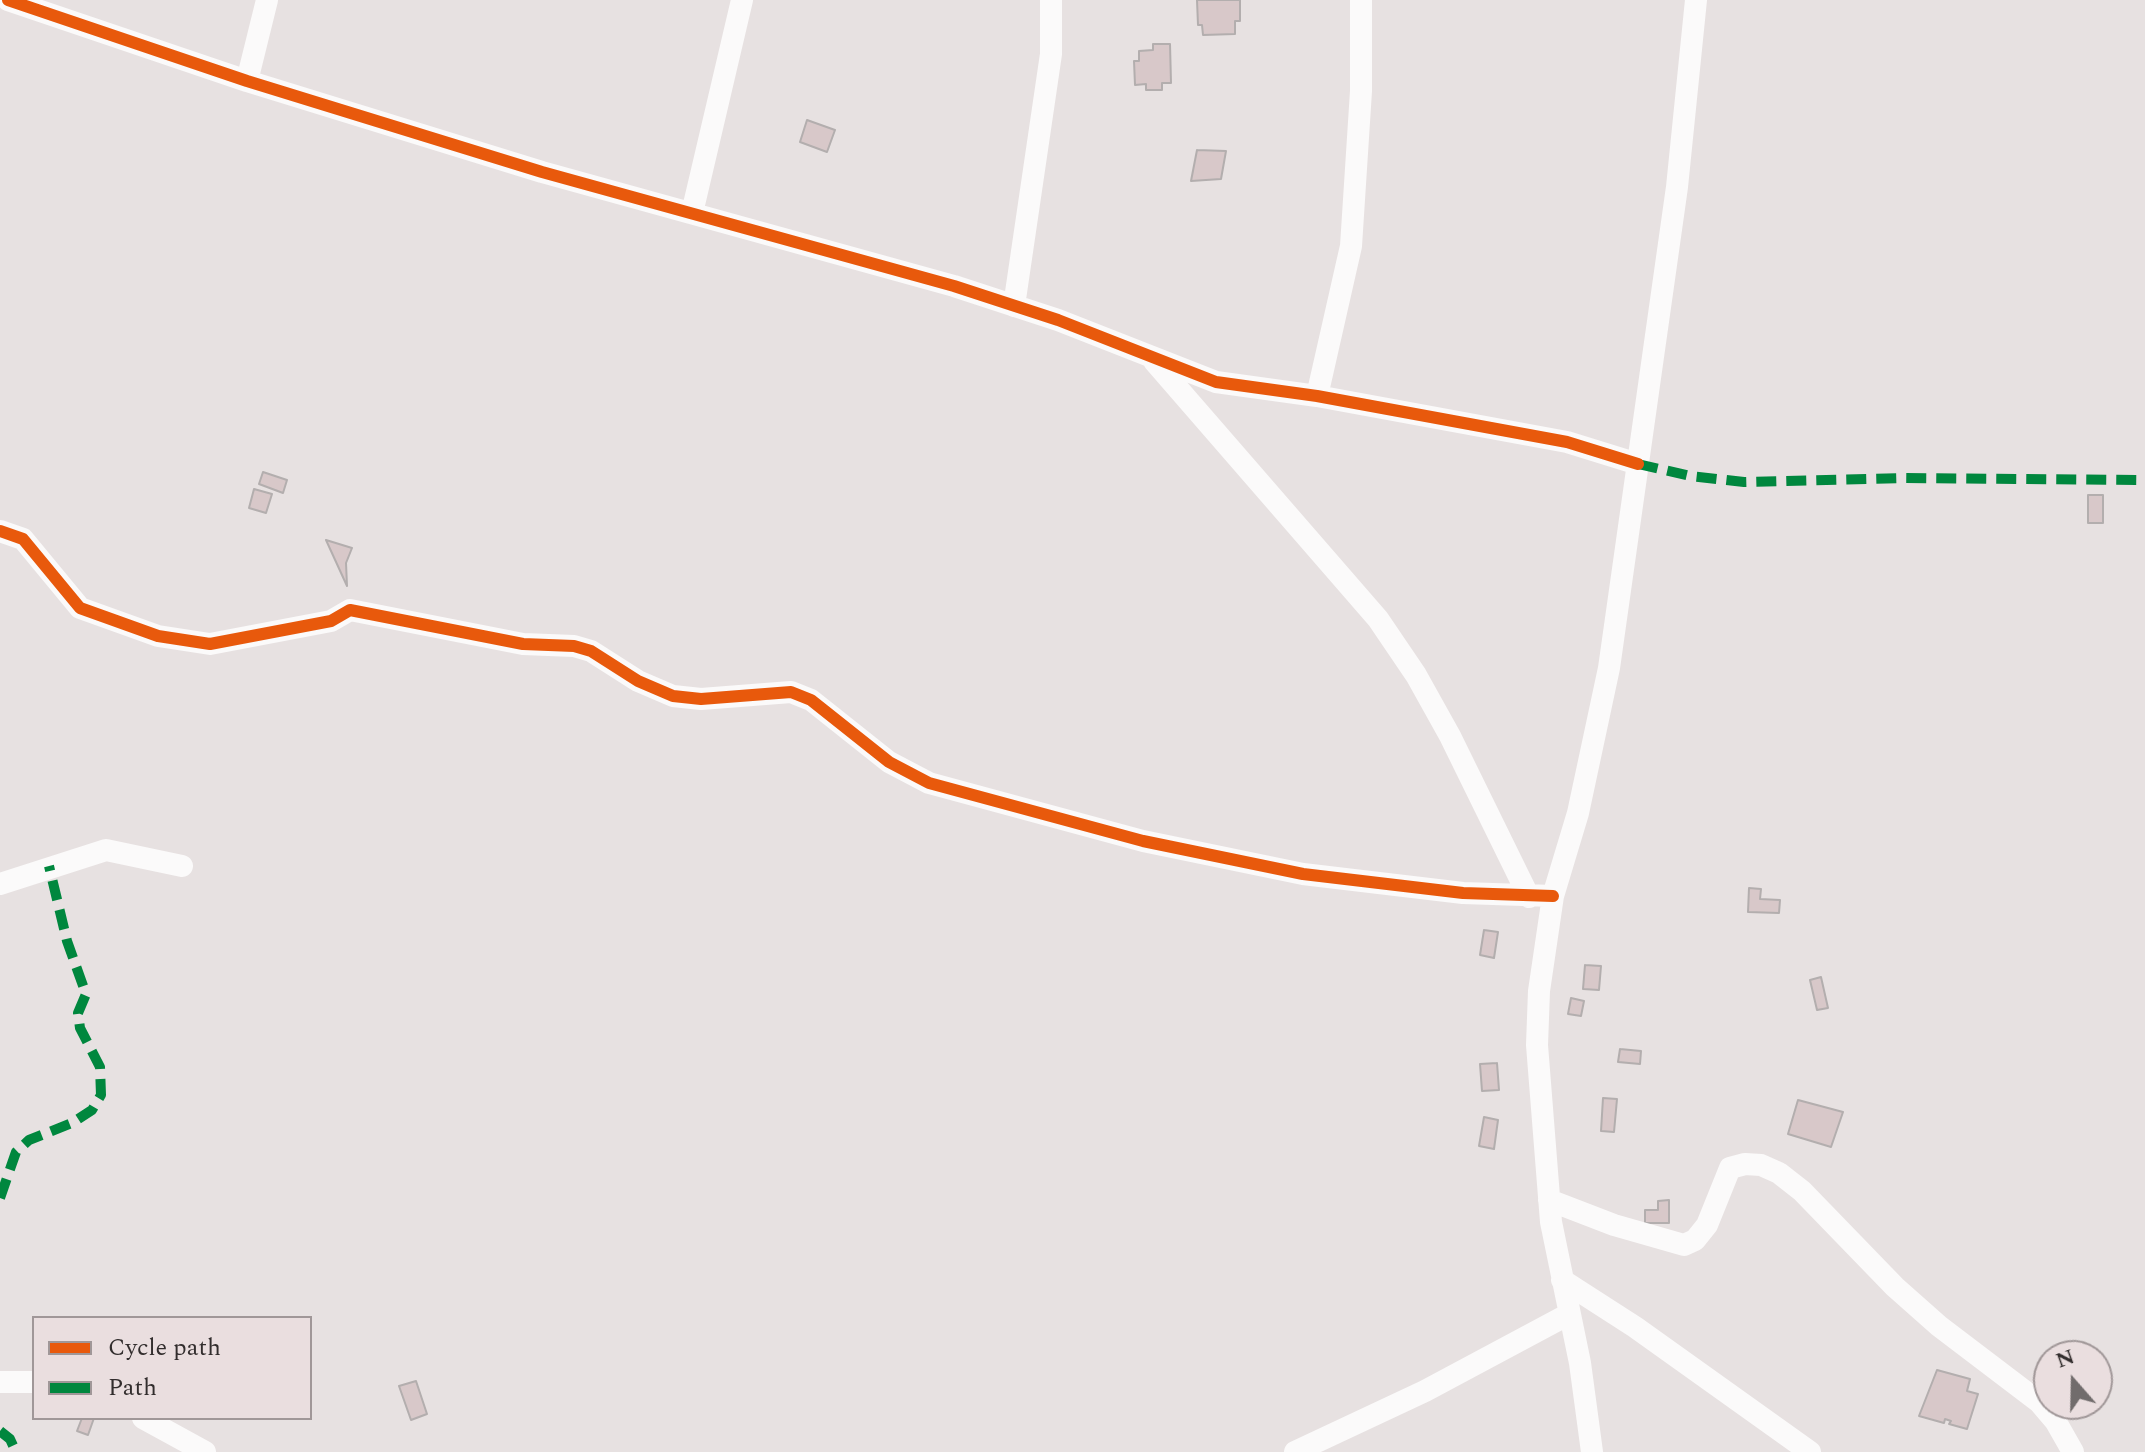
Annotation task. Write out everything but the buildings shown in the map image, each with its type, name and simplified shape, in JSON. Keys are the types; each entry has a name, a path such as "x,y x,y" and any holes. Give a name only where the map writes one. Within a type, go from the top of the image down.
{"street":[{"path":"8,0 247,81 542,172 1014,306 1216,382 1317,396 1567,442 1638,464"},
{"path":"247,81 267,0"},
{"path":"692,213 742,0"},
{"path":"1014,306 1051,54 1051,0"},
{"path":"1317,396 1351,246 1361,91 1361,0"},
{"path":"1592,1452 1549,1200 1537,1045 1539,991 1553,896 1597,734 1677,187 1696,0"},
{"path":"1152,358 1378,619 1416,675 1450,736 1529,897"},
{"path":"0,531 23,539 80,608 158,636 210,644 331,621 350,610 523,644 574,646 591,651 638,681 673,696 701,699 791,692 811,700 889,762 929,783 1143,841 1303,874 1529,897 1553,896"},
{"path":"0,884 106,850 182,866"},
{"path":"1549,1200 1614,1225 1684,1245 1695,1240 1707,1225 1730,1168 1761,1165 1779,1173 1802,1191 1895,1287 1939,1326 2039,1402 2056,1422 2073,1452"},
{"path":"1562,1280 1635,1327 1810,1452"},
{"path":"1295,1452 1425,1391 1569,1314"},
{"path":"0,1382 32,1382"},
{"path":"147,1420 205,1452"}],"marked path":[{"path":"1638,464 1690,476 1744,482 1904,478 2145,480"},
{"path":"0,1198 16,1152 29,1140 72,1123 92,1110 101,1095 100,1067 80,1028 78,1013 86,994 67,941 49,866"},
{"path":"0,1431 10,1439 16,1452"}],"cycle path":[{"path":"8,0 247,81 542,172 954,286 1058,320 1216,382 1317,396 1567,442 1638,464"},
{"path":"0,531 23,539 80,608 158,636 210,644 331,621 350,610 523,644 574,646 591,651 638,681 673,696 701,699 791,692 811,700 889,762 929,783 1143,841 1303,874 1463,893 1553,896"}]}
